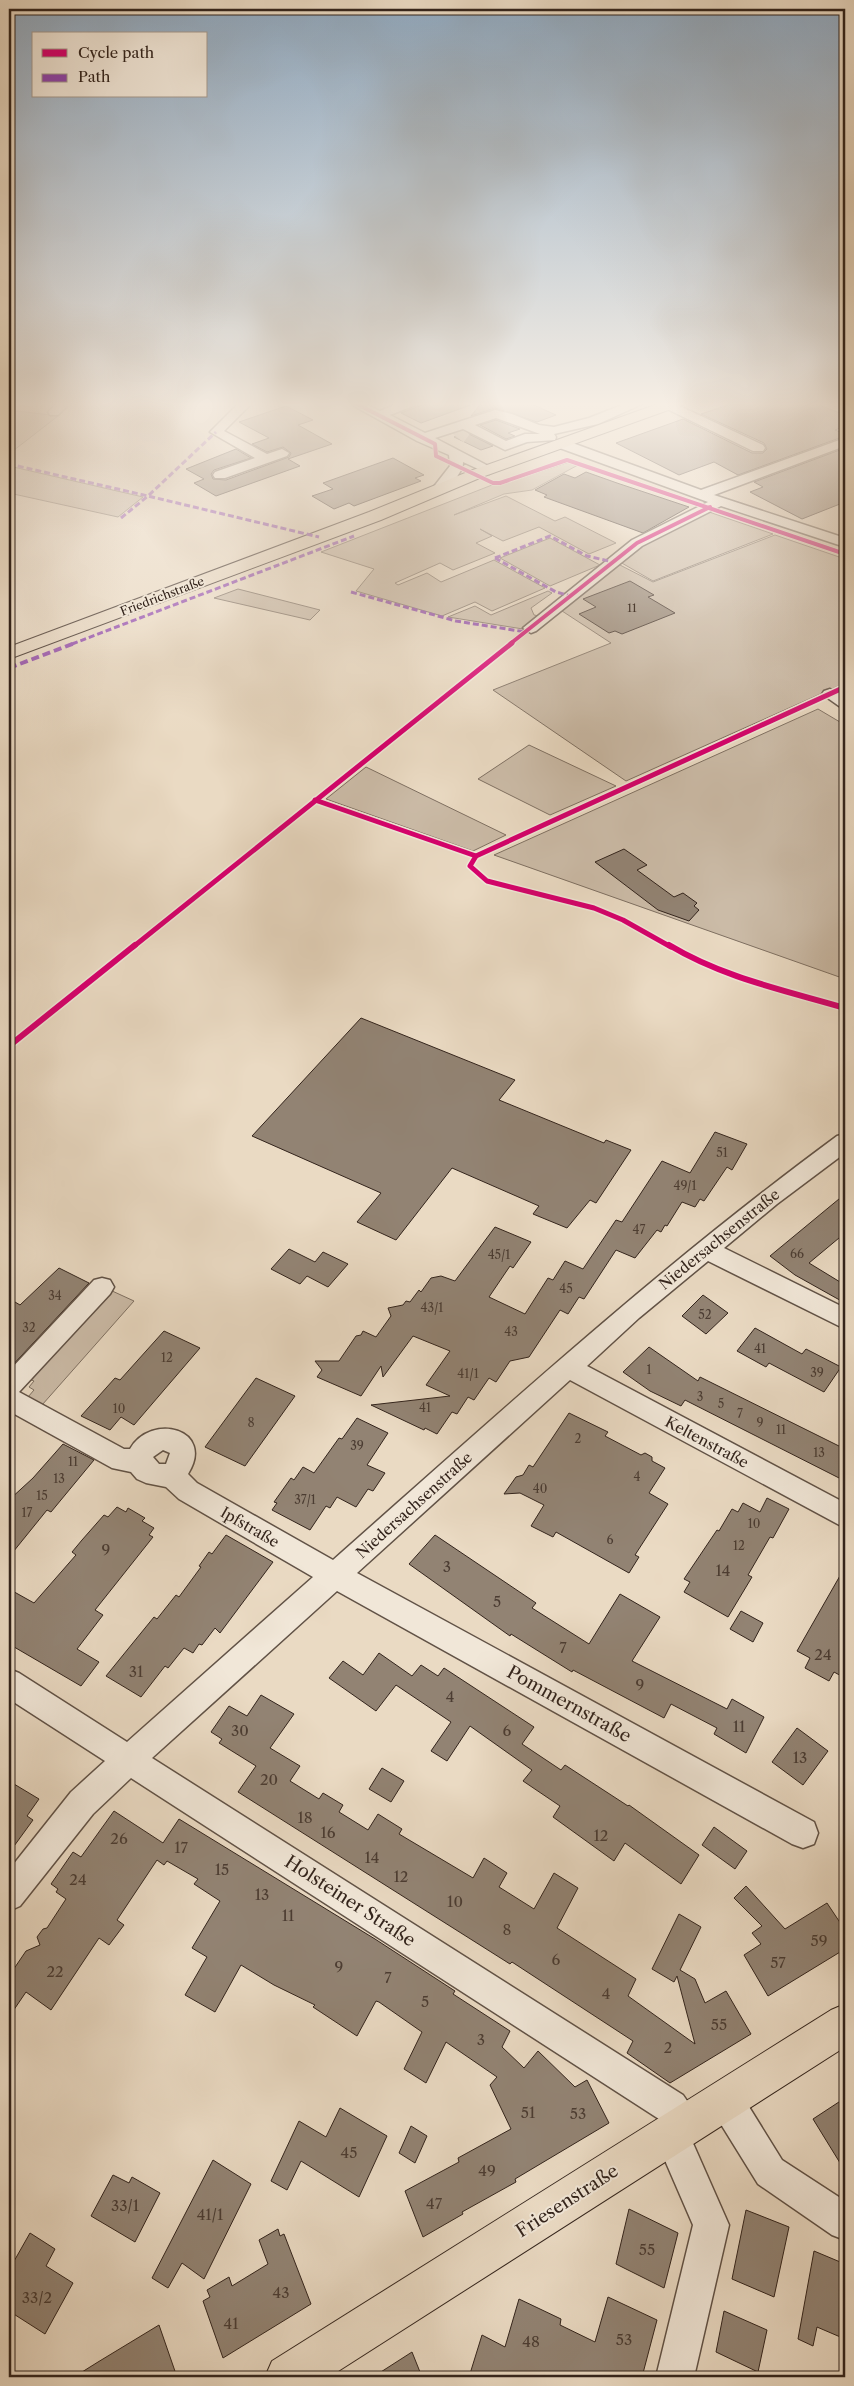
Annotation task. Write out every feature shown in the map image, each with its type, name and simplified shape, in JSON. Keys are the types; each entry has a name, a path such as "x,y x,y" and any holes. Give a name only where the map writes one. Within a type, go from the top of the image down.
{"main road":[{"name":"Friedrichstraße","path":"9,653 384,512"},
{"name":"Friesenstraße","path":"288,2377 845,2024"}],"street":[{"path":"531,628 637,544 698,512"},
{"path":"754,512 845,543"},
{"path":"830,694 845,703"},
{"name":"Niedersachsenstraße","path":"9,1895 82,1804 334,1575 631,1311 769,1198 845,1142"},
{"path":"706,1249 845,1319"},
{"path":"9,1387 102,1287"},
{"name":"Keltenstraße","path":"569,1368 845,1516"},
{"path":"9,1400 121,1460 139,1461"},
{"path":"160,1438 169,1439 177,1443 182,1449 184,1457 181,1465 169,1474 154,1476 142,1468 139,1461 140,1454 151,1442 160,1438"},
{"name":"Ipfstraße","path":"169,1474 188,1491 334,1575"},
{"name":"Pommernstraße","path":"334,1575 803,1833"},
{"name":"Holsteiner Straße","path":"9,1683 671,2107 711,2225 676,2377"},
{"path":"726,2101 770,2172 845,2222"}],"shaded area":[{"path":"97,512 124,512 118,517"},
{"path":"422,512 460,512 454,515 461,512 538,512 555,521 565,517 616,543 589,554 539,527 503,541 480,529 492,536 476,543 495,553 453,570 440,563 395,583 398,585 427,573 441,582 494,560 545,588 492,611 475,602 442,616 356,591 374,569 321,552"},
{"path":"708,512 773,534 653,581 620,562 643,545"},
{"path":"775,535 845,559 845,683 626,781 493,690 611,643 559,609 618,564 653,582"},
{"path":"550,538 600,565 550,586 500,558"},
{"path":"238,589 320,610 310,620 214,598"},
{"path":"548,591 552,593 531,608 534,615 539,616 523,629 448,617 475,606 491,615"},
{"path":"818,709 845,725 845,979 494,855"},
{"path":"529,745 616,786 550,815 478,779"},
{"path":"366,767 506,835 473,851 326,799"},
{"path":"110,1290 134,1301 42,1405 28,1397 34,1390 29,1387 34,1381 29,1379"}],"building":[{"path":"586,512 680,512 643,533"},
{"path":"789,512 819,512 802,519"},
{"path":"630,581 654,595 648,597 675,613 622,634 615,631 609,633 579,614 596,607 583,599"},
{"path":"624,849 647,865 637,870 674,897 683,893 697,903 694,906 699,910 689,921 658,910 595,862"},
{"path":"361,1018 515,1080 499,1100 604,1143 606,1140 631,1150 596,1203 590,1200 567,1228 533,1214 539,1206 452,1168 396,1240 357,1222 381,1193 252,1136"},
{"path":"715,1132 747,1144 732,1170 727,1167 704,1201 700,1199 695,1207 682,1202 667,1226 665,1225 661,1232 657,1230 635,1258 616,1250 584,1299 579,1297 568,1314 560,1310 529,1357 510,1361 496,1382 489,1378 474,1400 468,1397 457,1414 452,1412 437,1434 425,1428 424,1430 371,1405 450,1396 426,1385 450,1351 413,1336 383,1377 381,1366 361,1396 317,1377 322,1370 315,1361 339,1361 356,1336 361,1335 363,1331 376,1337 391,1316 388,1308 403,1305 406,1301 410,1302 419,1290 421,1292 431,1278 441,1276 455,1281 495,1227 531,1242 513,1268 510,1266 489,1297 525,1314 548,1278 553,1280 565,1261 583,1269 616,1220 622,1222 662,1161 690,1173"},
{"path":"845,1194 845,1233 809,1263 845,1285 845,1303 795,1275 770,1256"},
{"path":"289,1249 315,1262 323,1252 348,1264 328,1287 307,1276 300,1284 271,1269"},
{"path":"59,1268 89,1283 9,1369 9,1310 15,1302 20,1305"},
{"path":"703,1295 728,1313 706,1334 682,1316"},
{"path":"755,1328 802,1354 806,1349 841,1367 824,1392 769,1363 766,1367 737,1351"},
{"path":"164,1331 200,1348 134,1425 121,1417 110,1430 81,1416 115,1378 120,1380"},
{"path":"649,1347 698,1381 700,1377 845,1449 845,1481 685,1400 681,1406 650,1391 623,1372"},
{"path":"256,1378 295,1396 245,1466 205,1447"},
{"path":"569,1413 608,1432 605,1436 641,1455 645,1453 652,1457 652,1461 665,1468 649,1493 668,1504 635,1555 639,1557 629,1573 556,1532 553,1537 531,1526 544,1505 520,1493 504,1494 516,1477 523,1475 529,1465 533,1467"},
{"path":"357,1418 388,1433 367,1465 385,1473 373,1491 368,1489 356,1507 337,1497 330,1508 326,1506 310,1530 272,1510 277,1503 274,1502 291,1478 294,1480 303,1467 314,1473 339,1438 342,1439"},
{"path":"63,1444 94,1460 51,1512 47,1510 9,1557 9,1500 33,1478"},
{"path":"767,1498 789,1509 773,1538 770,1537 748,1575 752,1577 728,1617 684,1592 690,1582 684,1579 717,1530 719,1531 732,1509 738,1512 743,1503 760,1512"},
{"path":"117,1507 126,1512 128,1508 145,1518 142,1521 154,1528 149,1535 153,1537 95,1610 103,1615 77,1649 99,1662 81,1686 9,1644 9,1589 34,1603 76,1555 72,1552 82,1540 104,1515 108,1517"},
{"path":"226,1535 273,1562 220,1633 215,1628 193,1653 184,1648 168,1668 165,1666 141,1697 106,1676 154,1617 157,1619 176,1595 179,1597 201,1567 199,1566 209,1552 212,1554"},
{"path":"435,1535 536,1603 532,1608 589,1644 620,1594 660,1617 632,1661 727,1709 732,1699 764,1717 746,1753 714,1734 717,1728 671,1704 664,1718 573,1670 572,1672 511,1634 510,1636 409,1564"},
{"path":"845,1567 845,1678 834,1672 829,1681 805,1668 810,1658 797,1651"},
{"path":"741,1611 763,1623 753,1642 730,1629"},
{"path":"379,1653 412,1676 421,1665 438,1676 444,1668 534,1727 522,1744 561,1770 565,1765 629,1805 699,1855 681,1884 625,1843 614,1861 553,1817 560,1806 523,1781 532,1770 470,1726 447,1761 431,1751 451,1722 396,1685 376,1711 329,1678 343,1661 363,1675"},
{"path":"261,1695 294,1714 270,1748 300,1766 290,1781 319,1799 323,1793 343,1805 339,1812 368,1830 378,1814 402,1829 399,1834 473,1878 484,1858 507,1873 499,1887 534,1909 554,1873 578,1888 557,1928 636,1979 628,1996 695,2044 677,1976 674,1982 652,1969 679,1914 701,1927 680,1970 695,1979 705,2003 726,1991 751,2034 670,2083 627,2053 633,2041 512,1962 510,1964 238,1792 256,1766 219,1743 222,1739 211,1732 229,1706 247,1716"},
{"path":"797,1728 828,1751 803,1785 772,1762"},
{"path":"382,1768 404,1781 391,1802 369,1789"},
{"path":"9,1781 39,1799 27,1816 33,1820 9,1853"},
{"path":"114,1811 163,1843 179,1819 375,1939 455,1991 453,1994 510,2031 502,2047 524,2068 538,2051 575,2087 587,2080 609,2123 515,2179 516,2182 462,2212 463,2214 423,2237 405,2191 459,2162 458,2158 511,2129 490,2085 497,2077 446,2042 426,2083 404,2069 422,2032 379,2002 376,2001 357,2036 313,2007 315,2005 274,1985 241,1965 215,2012 185,1995 207,1957 192,1948 220,1901 194,1884 198,1879 167,1861 164,1865 157,1860 117,1920 124,1925 109,1945 99,1938 51,2010 26,1992 9,2017 9,1976 26,1951 40,1945 37,1937 43,1929 47,1928 66,1899 56,1892 58,1889 51,1884 73,1852 81,1857"},
{"path":"714,1827 747,1851 735,1869 702,1845"},
{"path":"746,1886 785,1929 827,1903 845,1930 845,1949 768,1996 744,1955 761,1944 752,1933 762,1926 734,1898"},
{"path":"845,2098 845,2171 813,2119"},
{"path":"340,2108 387,2136 359,2197 301,2161 287,2190 271,2181 299,2121 326,2137"},
{"path":"411,2126 427,2136 415,2163 399,2153"},
{"path":"213,2160 251,2184 204,2279 182,2263 168,2288 152,2278"},
{"path":"113,2175 129,2183 132,2177 160,2193 135,2242 91,2216"},
{"path":"629,2209 678,2233 664,2288 616,2264"},
{"path":"746,2210 789,2227 774,2297 732,2279"},
{"path":"278,2229 280,2236 284,2234 311,2304 223,2358 203,2301 210,2297 207,2290 229,2277 232,2286 268,2264 259,2240"},
{"path":"30,2233 55,2249 46,2266 73,2283 45,2334 9,2311 9,2270"},
{"path":"814,2251 845,2264 845,2339 817,2327 813,2346 798,2339"},
{"path":"608,2297 657,2320 642,2377 469,2377 482,2335 505,2347 519,2299 561,2319 560,2325 595,2342"},
{"path":"724,2311 767,2330 758,2372 716,2352"},
{"path":"159,2325 177,2377 74,2377 98,2362"},
{"path":"412,2352 422,2377 373,2377"}],"marked path":[{"path":"121,518 128,512"},
{"path":"216,512 319,537"},
{"path":"9,668 354,536"},
{"path":"495,558 550,536 587,556 613,562"},
{"path":"495,558 556,592 571,596"},
{"path":"351,592 456,621 526,632"}],"cycle path":[{"path":"9,1046 625,552 637,543 699,512"},
{"path":"722,512 845,554"},
{"path":"845,687 476,856 470,866 487,881 564,899 609,914 717,970 765,986 845,1008"},
{"path":"315,800 476,856"}]}
